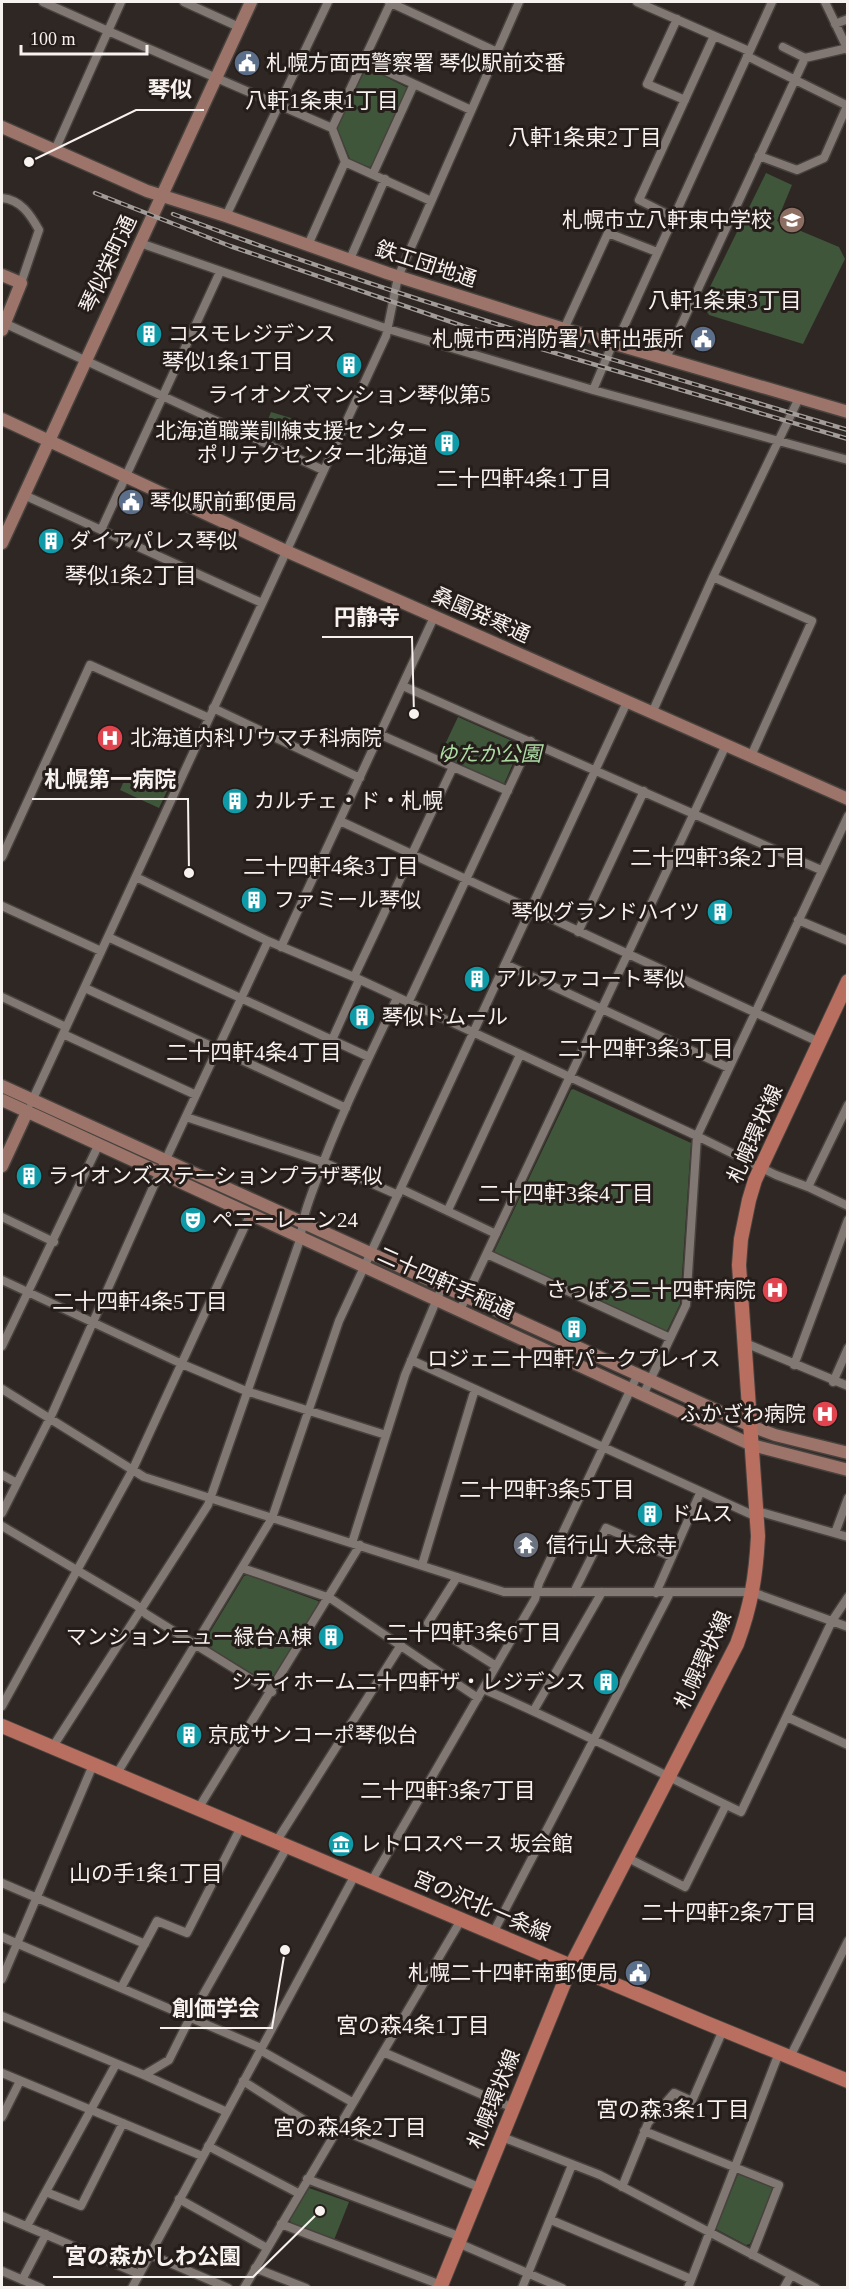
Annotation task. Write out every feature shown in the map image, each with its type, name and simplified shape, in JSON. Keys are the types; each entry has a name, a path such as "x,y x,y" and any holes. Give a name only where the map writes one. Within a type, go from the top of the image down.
{"main road":[{"name":"札幌環状線","path":"440,2286 571,1966 737,1644 750,1606 756,1565 757,1514 739,1265 741,1239 748,1200 760,1167 848,981"},
{"name":"宮の沢北一条線","path":"3,1730 116,1774 848,2081"}],"street":[{"path":"43,2 332,128 345,162 308,245"},
{"path":"55,150 121,2"},
{"path":"184,2 239,27"},
{"name":"琴似栄町通","path":"2,543 251,2"},
{"path":"226,216 328,2"},
{"path":"332,128 390,2 497,52"},
{"path":"2,1166 388,329 398,277 497,52 516,2"},
{"path":"593,390 771,2"},
{"path":"783,47 805,58 847,49 825,2"},
{"path":"642,3 714,36 847,106 824,158 797,170 759,156"},
{"path":"676,19 647,84 685,100"},
{"path":"836,24 848,19"},
{"path":"673,217 639,200 714,36"},
{"path":"666,358 805,58"},
{"path":"364,61 471,110"},
{"path":"373,174 414,84"},
{"name":"鉄工団地通","path":"2,127 147,191 162,194 398,277 564,329 848,412"},
{"path":"345,162 431,201"},
{"path":"350,260 385,179"},
{"path":"2,198 19,203 32,216 39,230 3,327 85,361 322,470"},
{"path":"564,329 608,232 657,252"},
{"path":"140,243 388,329 593,390 848,460"},
{"path":"101,530 220,272"},
{"path":"2,275 21,283"},
{"path":"652,713 713,577 799,398"},
{"name":"桑園発寒通","path":"2,419 286,551 848,799"},
{"path":"24,495 262,603"},
{"path":"713,577 812,621 751,756"},
{"path":"281,946 435,615"},
{"path":"2,857 90,665 209,718"},
{"path":"403,686 821,870"},
{"path":"116,1774 272,1518 339,1321 627,702"},
{"path":"213,708 360,778"},
{"path":"381,735 508,791"},
{"path":"408,1003 531,741"},
{"path":"460,1310 726,745"},
{"path":"332,1040 357,979 453,767"},
{"path":"578,932 644,791"},
{"path":"643,1395 686,1305 697,1136 848,816"},
{"path":"340,821 819,1042"},
{"path":"136,877 268,940 848,1206"},
{"path":"2,906 101,951"},
{"path":"798,920 848,941"},
{"path":"108,937 369,1057"},
{"path":"2,1513 50,1419 159,1174 268,940"},
{"path":"505,964 729,1068"},
{"path":"85,988 346,1108"},
{"path":"2,997 65,1031 196,1095"},
{"path":"52,1748 208,1505 301,1237 302,1222 323,1162 397,998"},
{"path":"448,1210 520,1055"},
{"name":"二十四軒手稲通","path":"2,1086 30,1106 98,1146 365,1268 439,1293 466,1298 751,1426 775,1435 848,1454"},
{"name":"二十四軒手稲通","path":"2,1100 30,1106 166,1161 302,1222 371,1254 439,1293 460,1310 752,1445 848,1470"},
{"path":"808,1187 848,1105"},
{"path":"186,1117 323,1162 448,1210 496,1234"},
{"path":"2,1346 54,1242 98,1146"},
{"path":"2,1706 132,1471 250,1215"},
{"path":"2,1217 54,1242"},
{"path":"794,1365 848,1220"},
{"path":"487,1254 670,1338"},
{"path":"2,1280 182,1364 246,1391 386,1435"},
{"path":"198,1809 330,1598 356,1544 386,1435 411,1360 439,1293"},
{"path":"745,1343 848,1386"},
{"path":"834,1382 848,1348"},
{"path":"411,1360 700,1493 757,1514 848,1537"},
{"path":"371,1882 535,1599 539,1583 637,1376"},
{"path":"2,1389 144,1477 504,1592 752,1592 848,1627"},
{"path":"422,1565 475,1389"},
{"path":"2,1475 17,1483"},
{"path":"656,1593 700,1493"},
{"path":"835,1533 848,1498"},
{"path":"2,1526 272,1692"},
{"path":"574,1592 606,1528 672,1557"},
{"path":"242,1568 330,1598 478,1698"},
{"path":"457,1577 428,1623 496,1666"},
{"path":"534,1710 602,1592"},
{"path":"493,1934 670,1593"},
{"path":"483,1689 596,1738 741,1812 832,1621 848,1597"},
{"path":"144,2075 168,2060 281,1844 401,1646"},
{"path":"787,1717 848,1745"},
{"path":"2,1979 93,1765"},
{"path":"626,1857 685,1887 726,1805"},
{"path":"121,1988 157,1921 186,1934 241,1827"},
{"path":"132,2288 355,1875"},
{"path":"2,1882 145,1944"},
{"path":"244,2288 460,1920"},
{"path":"2,1937 261,2049 352,2102"},
{"path":"551,2220 690,2283 734,2167 785,2055 848,1941"},
{"path":"2,2016 227,2112"},
{"path":"622,2187 648,2123 674,2093 692,2101 723,2030"},
{"path":"382,2052 513,2108"},
{"path":"27,2226 116,2064"},
{"path":"2,2073 202,2156"},
{"path":"2,2116 20,2081"},
{"path":"243,2081 331,2137"},
{"path":"46,2192 81,2206 123,2123"},
{"path":"337,2128 481,2188"},
{"path":"644,2131 779,2185 752,2255"},
{"path":"502,2137 622,2187 816,2288"},
{"path":"208,2145 298,2193"},
{"path":"522,2288 573,2165"},
{"path":"307,2179 459,2240 562,2288"},
{"path":"179,2199 267,2248"},
{"path":"2,2218 27,2226 139,2274"},
{"path":"281,2224 440,2286"},
{"path":"14,2288 46,2235"},
{"path":"149,2254 228,2288"},
{"path":"255,2268 306,2288"},
{"path":"2,2271 41,2288"},
{"path":"784,2288 791,2275"}],"green space":[{"path":"368,68 408,88 372,166 369,167 350,159 337,128"},
{"name":"札幌市立八軒東中学校","path":"766,173 792,185 777,221 839,247 845,259 803,344 709,315 702,303"},
{"path":"271,412 291,418 281,444 262,435"},
{"name":"ゆたか公園","path":"458,717 521,745 504,784 440,755"},
{"path":"127,774 167,791 159,808 120,790"},
{"path":"573,1089 691,1143 680,1304 667,1331 494,1252"},
{"path":"247,1575 318,1601 320,1605 271,1683 205,1645 204,1642 244,1576"},
{"path":"738,2174 772,2187 773,2190 750,2244 746,2245 716,2229"},
{"path":"309,2188 349,2202 334,2240 291,2224 290,2220"}],"railway":[{"path":"95,193 230,246 463,326 848,439"},
{"path":"173,214 424,301 848,430"}],"place":[{"name":"札幌方面西警察署 琴似駅前交番","path":"247,63"},
{"name":"琴似","path":"29,162"},
{"name":"札幌市立八軒東中学校","path":"792,220"},
{"name":"コスモレジデンス","path":"149,334"},
{"name":"札幌市西消防署八軒出張所","path":"703,339"},
{"name":"ライオンズマンション琴似第5","path":"349,365"},
{"name":"北海道職業訓練支援センター ポリテクセンター北海道","path":"447,443"},
{"name":"琴似駅前郵便局","path":"131,502"},
{"name":"ダイアパレス琴似","path":"51,541"},
{"name":"円静寺","path":"414,714"},
{"name":"北海道内科リウマチ科病院","path":"110,738"},
{"name":"カルチェ・ド・札幌","path":"235,801"},
{"name":"札幌第一病院","path":"189,873"},
{"name":"ファミール琴似","path":"254,900"},
{"name":"琴似グランドハイツ","path":"720,912"},
{"name":"アルファコート琴似","path":"477,979"},
{"name":"琴似ドムール","path":"362,1017"},
{"name":"ライオンズステーションプラザ琴似","path":"29,1176"},
{"name":"ペニーレーン24","path":"193,1220"},
{"name":"さっぽろ二十四軒病院","path":"775,1290"},
{"name":"ロジェ二十四軒パークプレイス","path":"574,1329"},
{"name":"ふかざわ病院","path":"825,1414"},
{"name":"ドムス","path":"650,1514"},
{"name":"信行山 大念寺","path":"526,1545"},
{"name":"マンションニュー緑台A棟","path":"331,1637"},
{"name":"シティホーム二十四軒ザ・レジデンス","path":"606,1682"},
{"name":"京成サンコーポ琴似台","path":"189,1735"},
{"name":"レトロスペース 坂会館","path":"341,1844"},
{"name":"創価学会","path":"285,1950"},
{"name":"札幌二十四軒南郵便局","path":"638,1973"},
{"name":"宮の森かしわ公園","path":"320,2211"}],"district":[{"name":"八軒1条東1丁目","path":"322,100"},
{"name":"八軒1条東2丁目","path":"585,137"},
{"name":"八軒1条東3丁目","path":"725,300"},
{"name":"琴似1条1丁目","path":"228,361"},
{"name":"二十四軒4条1丁目","path":"524,478"},
{"name":"琴似1条2丁目","path":"131,575"},
{"name":"二十四軒3条2丁目","path":"718,857"},
{"name":"二十四軒4条3丁目","path":"331,866"},
{"name":"二十四軒3条3丁目","path":"646,1048"},
{"name":"二十四軒4条4丁目","path":"254,1052"},
{"name":"二十四軒3条4丁目","path":"566,1193"},
{"name":"二十四軒4条5丁目","path":"140,1301"},
{"name":"二十四軒3条5丁目","path":"547,1489"},
{"name":"二十四軒3条6丁目","path":"474,1632"},
{"name":"二十四軒3条7丁目","path":"448,1790"},
{"name":"山の手1条1丁目","path":"146,1873"},
{"name":"二十四軒2条7丁目","path":"729,1912"},
{"name":"宮の森4条1丁目","path":"413,2025"},
{"name":"宮の森3条1丁目","path":"673,2109"},
{"name":"宮の森4条2丁目","path":"350,2127"}]}
